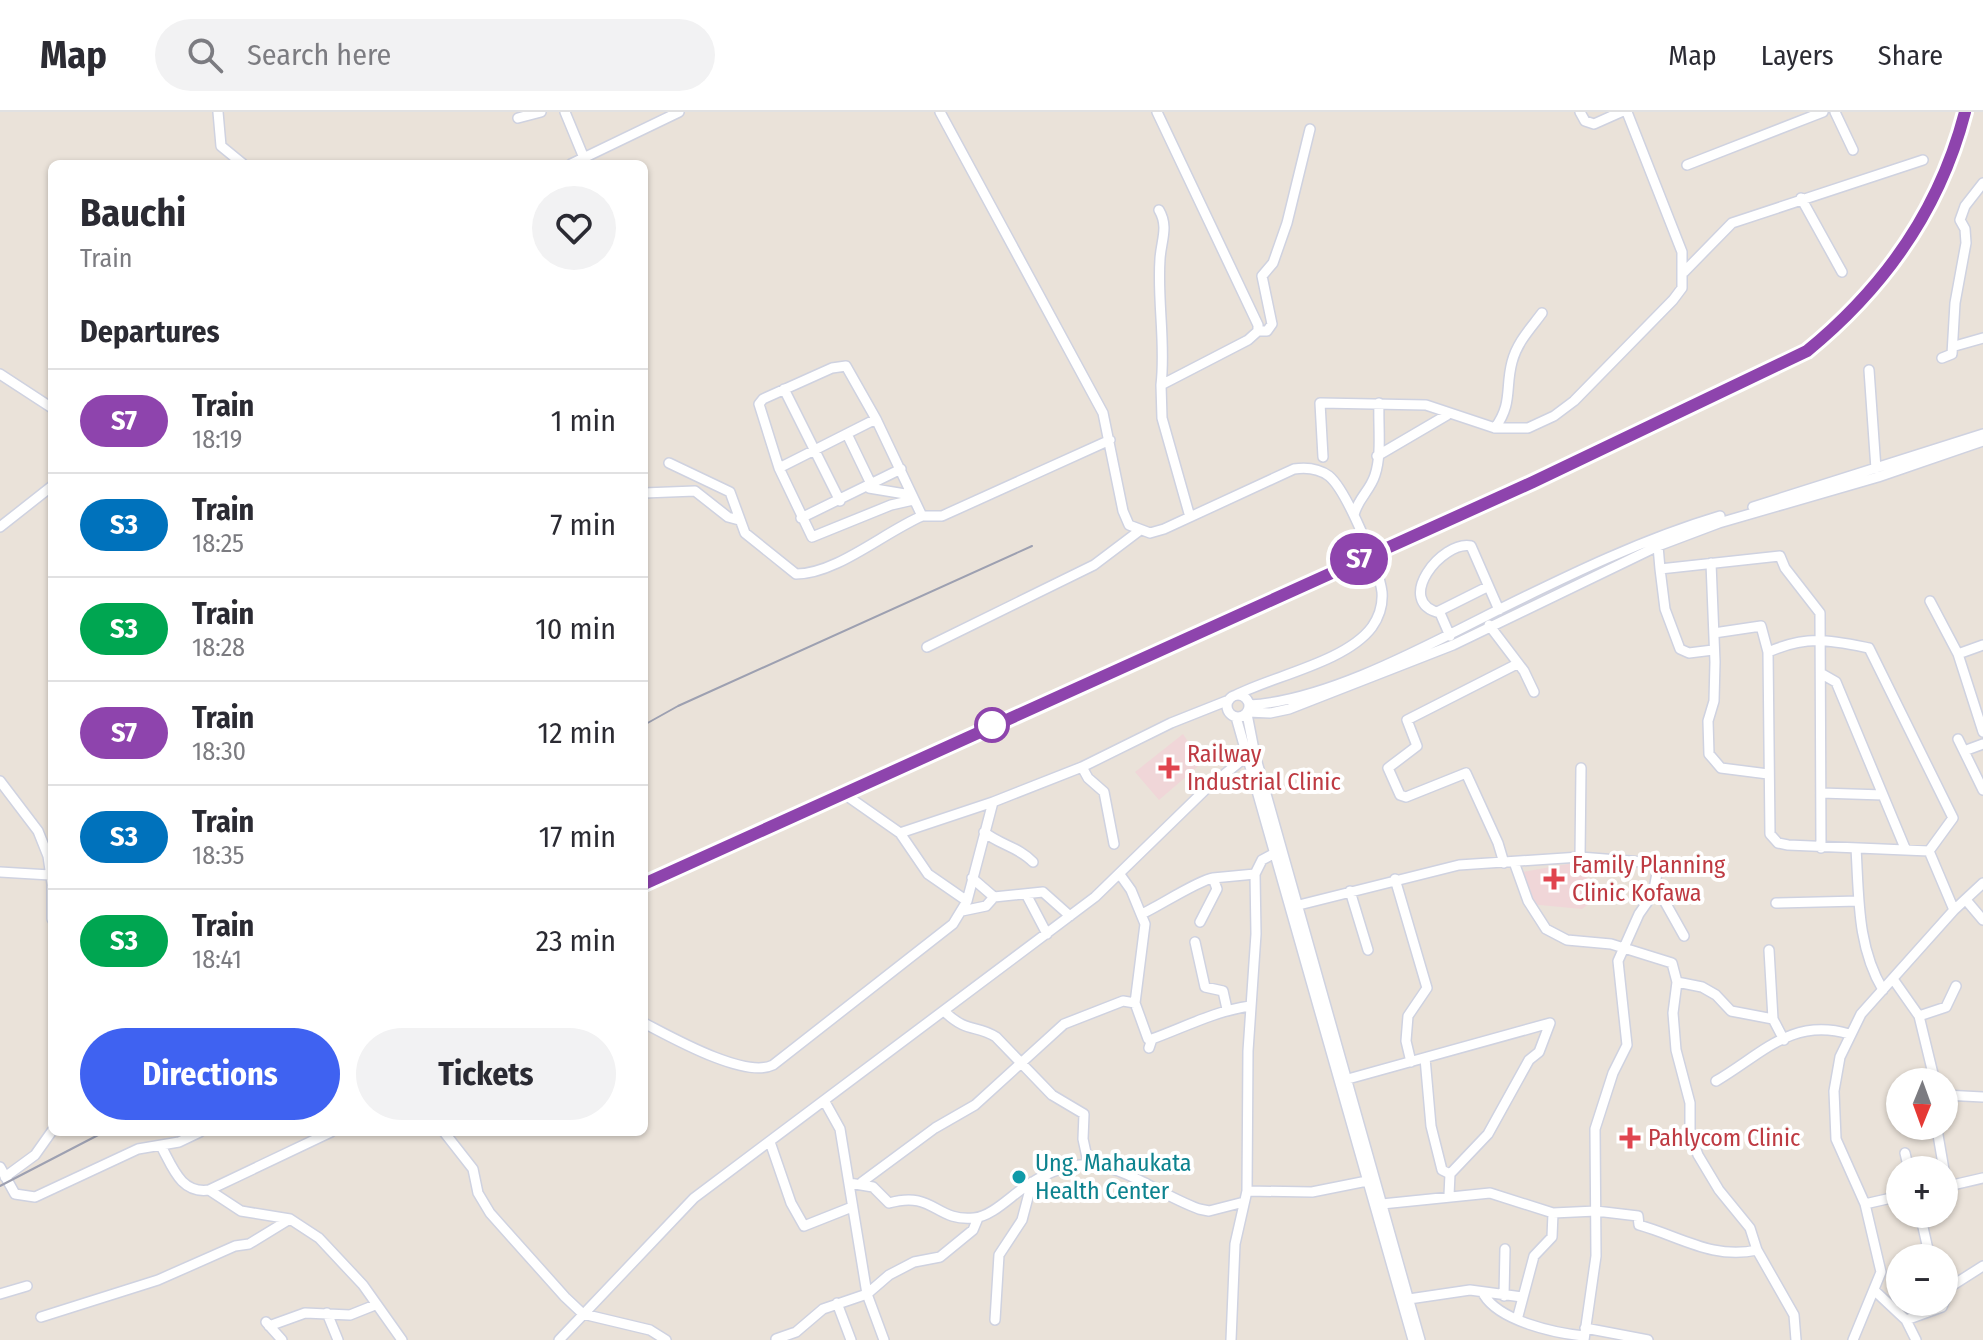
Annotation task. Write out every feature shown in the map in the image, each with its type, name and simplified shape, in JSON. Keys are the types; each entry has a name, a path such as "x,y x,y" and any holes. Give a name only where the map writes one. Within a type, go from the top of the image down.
{"street":[{"path":"218,112 221,146 238,160"},
{"path":"518,118 541,112"},
{"path":"565,112 584,158"},
{"path":"580,160 679,112"},
{"path":"900,833 993,802 1082,767 1171,723 1214,708 1359,641 1377,620 1381,588 1354,515 1339,487 1327,475 1305,467 1294,469 1150,533 1129,525 1123,511 1103,413 940,112"},
{"path":"1157,112 1255,317 1258,331"},
{"path":"1580,112 1585,121 1594,124 1621,112"},
{"path":"1323,457 1320,403 1426,405 1447,415 1495,428 1528,428 1554,416 1574,401 1673,300 1682,288 1682,252 1627,112"},
{"path":"1687,165 1823,112"},
{"path":"1835,112 1853,150"},
{"path":"1161,385 1248,340 1258,331 1267,331 1272,324 1262,276 1273,263 1287,223 1310,129"},
{"path":"1684,272 1732,223 1923,160"},
{"path":"1942,358 1952,354 1955,346 1955,303 1966,243 1965,229 1960,220 1965,206 1983,183"},
{"path":"1801,198 1842,272"},
{"path":"1159,210 1166,224 1159,277 1164,353 1162,418 1190,517"},
{"path":"1495,428 1509,403 1513,358 1528,329 1542,313"},
{"path":"1955,346 1983,338"},
{"path":"912,498 812,537 779,468 759,404 832,368 846,366 876,419 922,516"},
{"path":"1869,370 1876,469"},
{"path":"0,374 48,405"},
{"path":"784,389 840,501"},
{"path":"1354,515 1358,500 1374,480 1379,403"},
{"path":"1377,456 1447,415"},
{"path":"779,468 876,419"},
{"path":"847,434 870,487"},
{"path":"1232,698 1248,708 1270,713 1289,709 1453,645 1664,541 1956,447 1983,434"},
{"path":"669,463 730,492 745,533 789,571 804,574 829,569 893,529 922,516 942,516 1110,440"},
{"path":"1214,708 1232,715 1291,698 1425,648 1499,610 1664,541 1876,469 1983,441"},
{"path":"801,518 870,487 901,469"},
{"path":"870,487 912,498"},
{"path":"0,527 48,489"},
{"path":"648,493 695,491 728,517 739,520"},
{"path":"927,647 1094,565 1139,531"},
{"path":"1664,541 1660,569 1665,609 1680,649 1689,653 1713,650"},
{"path":"1487,587 1434,612 1420,595 1419,586 1431,566 1460,547 1471,546 1499,610"},
{"path":"1660,569 1780,556 1785,568 1820,613 1821,848"},
{"path":"1711,563 1714,633 1709,754 1721,768 1768,774"},
{"path":"1930,601 1958,654 1983,732"},
{"path":"1439,611 1450,636"},
{"path":"1489,625 1534,692"},
{"path":"1714,633 1761,626 1768,652 1770,834 1778,843 1821,848 1929,851"},
{"path":"1768,652 1790,643 1820,638 1869,648 1953,818 1929,851"},
{"path":"1958,654 1983,645"},
{"path":"1517,664 1407,720 1417,746 1388,768 1400,795 1406,797 1466,773 1528,901 1546,929 1567,940 1611,944 1672,963 1677,982 1673,1013 1676,1050 1690,1103 1690,1133 1698,1155 1719,1190 1750,1228 1757,1250 1794,1315 1796,1340"},
{"path":"1822,674 1836,682 1905,848"},
{"path":"1262,687 1248,708 1255,755 1420,1340"},
{"path":"1232,698 1232,715 1247,756 1413,1340"},
{"path":"1958,739 1983,790"},
{"path":"1964,751 1983,744"},
{"path":"559,1340 694,1198 945,1012 1121,876 1205,790 1247,756"},
{"path":"1082,767 1088,778 1104,792 1114,844"},
{"path":"1580,857 1581,768"},
{"path":"0,781 38,831 48,856"},
{"path":"1821,793 1883,795"},
{"path":"850,798 900,833 928,874 967,901"},
{"path":"648,1025 684,1044 764,1070 813,1037 843,1009 940,937 967,901 993,802"},
{"path":"984,832 999,844 1024,853 1033,862"},
{"path":"1856,848 1859,901 1869,967 1883,990"},
{"path":"1929,851 1954,910"},
{"path":"1231,1340 1235,1244 1247,1191 1250,1006 1256,934 1255,874 1262,860 1275,853"},
{"path":"1299,905 1451,866 1580,857 1655,863 1658,868 1656,886 1622,949 1618,979 1627,1045 1613,1073 1595,1129 1596,1256 1584,1335"},
{"path":"0,872 48,881"},
{"path":"1142,914 1191,890 1201,880 1255,874"},
{"path":"1121,876 1142,914 1144,936 1135,1003 1149,1044 1152,1039 1227,1009 1250,1006"},
{"path":"972,878 994,897"},
{"path":"1200,922 1217,889 1213,878"},
{"path":"1395,879 1427,988 1408,1016 1406,1041 1411,1062"},
{"path":"1853,1340 1881,1272 1865,1204 1833,1126 1840,1057 1849,1034 1883,990 1954,910 1983,883"},
{"path":"1656,886 1684,936"},
{"path":"1350,891 1368,950"},
{"path":"962,911 986,906 994,897 1043,892 1070,916"},
{"path":"1026,894 1047,934"},
{"path":"1966,900 1983,920"},
{"path":"1776,903 1859,901"},
{"path":"1195,942 1205,987 1223,991 1227,1009"},
{"path":"1769,950 1773,1019 1784,1040"},
{"path":"1893,979 1919,1016 1932,1068"},
{"path":"1677,982 1697,985 1716,995 1731,1011 1773,1019"},
{"path":"1919,1016 1946,1007 1956,986"},
{"path":"862,1182 935,1128 975,1105 1054,1031 1079,1016 1123,1001 1135,1003"},
{"path":"945,1012 964,1028 987,1031 1022,1060 1052,1095 1084,1114 1083,1139 1088,1162"},
{"path":"1348,1079 1550,1023 1539,1052 1529,1060 1488,1134 1450,1174 1449,1195"},
{"path":"1716,1081 1758,1050 1803,1031 1849,1034"},
{"path":"1425,1058 1431,1126 1442,1170 1450,1174"},
{"path":"1958,1096 1983,1097"},
{"path":"825,1102 840,1129 867,1294 884,1340"},
{"path":"48,1136 35,1155 2,1172 15,1194 35,1197 138,1149 161,1146 189,1136"},
{"path":"161,1146 186,1187 194,1192 209,1190 323,1136"},
{"path":"447,1136 473,1169 478,1193 490,1213 583,1314 660,1338"},
{"path":"770,1142 791,1203 804,1226 852,1207"},
{"path":"776,1339 796,1332 816,1313 867,1294 905,1266 940,1257 973,1230 978,1218 1032,1182 1061,1168 1088,1162 1115,1166 1199,1209 1209,1211 1244,1202"},
{"path":"1958,1184 1983,1178"},
{"path":"1247,1191 1312,1192 1367,1181"},
{"path":"849,1183 862,1182 873,1187 889,1203 923,1199 943,1214 978,1218"},
{"path":"995,1320 999,1255 1022,1220 1032,1182"},
{"path":"209,1190 241,1211 290,1219 331,1248 402,1340"},
{"path":"1382,1204 1490,1193 1553,1213 1596,1211 1638,1216 1639,1225 1703,1248 1737,1255 1757,1250"},
{"path":"1865,1204 1886,1199"},
{"path":"1518,1316 1534,1256 1552,1237 1553,1213"},
{"path":"41,1317 158,1280 235,1246 249,1244 290,1219"},
{"path":"1504,1296 1505,1249"},
{"path":"1958,1282 1983,1266"},
{"path":"0,1294 27,1286"},
{"path":"1409,1299 1460,1291 1522,1297"},
{"path":"1875,1291 1906,1320 1916,1340"},
{"path":"1484,1295 1495,1310 1518,1316 1552,1333 1648,1340"},
{"path":"837,1303 851,1340"},
{"path":"282,1340 267,1324 292,1316 350,1315 375,1305"},
{"path":"327,1313 338,1340"},
{"path":"1906,1320 1917,1316"}],"shaded area":[{"name":"Railway Industrial Clinic","path":"1183,734 1202,763 1159,800 1135,772"},
{"name":"Family Planning Clinic Kofawa","path":"1585,861 1589,904 1582,909 1529,904 1522,872"}],"railway":[{"path":"648,882 1533,482 1807,351 1861,301 1905,244 1940,181 1965,112"},
{"path":"648,723 678,706 1032,546"},
{"path":"0,1186 96,1136"}],"train":[{"name":"S7","path":"648,882 1271,597 1533,482 1807,351 1833,330 1879,281 1914,234 1940,185 1965,112"}],"place":[{"name":"Railway Industrial Clinic","path":"1169,768"},
{"name":"Family Planning Clinic Kofawa","path":"1554,879"},
{"name":"Pahlycom Clinic","path":"1630,1138"},
{"name":"Ung. Mahaukata Health Center","path":"1019,1177"}]}
